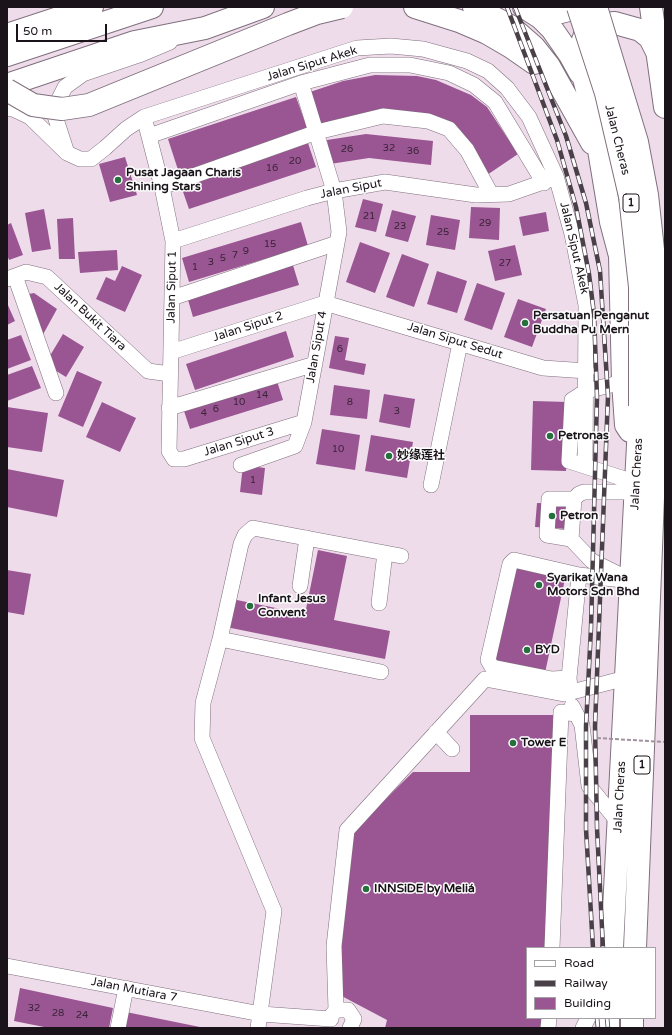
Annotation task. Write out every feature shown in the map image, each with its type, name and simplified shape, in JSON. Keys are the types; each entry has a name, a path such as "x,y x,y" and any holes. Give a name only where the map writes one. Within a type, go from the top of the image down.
{"highway":[{"path":"7,35 92,7"},
{"path":"7,55 152,7"},
{"path":"7,85 135,42 205,28 263,7"},
{"path":"7,90 21,99 40,106 62,109 89,105 288,24 317,13 342,7"},
{"path":"415,7 459,21 511,47 532,61 564,91"},
{"path":"474,7 510,26 534,47 549,66 564,91 602,164"},
{"path":"524,7 541,18 552,29 570,55 582,77"},
{"path":"531,7 561,12 579,7"},
{"name":"Jalan Cheras","path":"579,7 606,93 630,196 640,287 648,401 641,581 635,947"},
{"name":"Jalan Cheras","path":"596,7 637,142 647,195 657,286 659,337 639,445 636,488 641,581 626,678 612,947"},
{"path":"651,7 665,107"},
{"path":"639,445 626,425 623,382 620,256 611,222 592,108 582,77 579,60 580,48 585,35 603,24 628,25 640,30 650,38 658,54"},
{"path":"641,581 662,558 665,550"}],"street":[{"path":"67,153 55,116 56,105 65,87 84,74 139,55 205,28"},
{"name":"Jalan Siput Akek","path":"67,153 80,159 91,159 126,128 144,117 357,48 391,46 423,49 466,61 488,72 506,88 529,117 550,179 572,234 586,305 587,371 585,465 636,488"},
{"path":"149,136 301,83 370,65 410,65 449,73 474,85 495,102 550,179"},
{"name":"Jalan Siput 4","path":"241,465 295,446 304,422 339,232 334,191 301,83"},
{"path":"7,108 13,109 30,117 67,153"},
{"path":"162,187 317,132 383,116 428,121 449,130 467,150 491,194"},
{"name":"Jalan Siput 1","path":"144,117 162,187 173,241 169,451 174,458"},
{"name":"Jalan Siput","path":"173,241 334,191 385,182 476,195 509,194 550,179"},
{"path":"172,298 337,243"},
{"name":"Jalan Bukit Tiara","path":"11,277 26,272 47,277 148,371 170,374"},
{"path":"11,277 56,393"},
{"name":"Jalan Siput Sedut","path":"325,303 543,368 587,371"},
{"name":"Jalan Siput 2","path":"171,352 325,303"},
{"path":"432,485 460,343"},
{"path":"169,408 314,364"},
{"path":"586,391 623,382"},
{"name":"Jalan Siput 3","path":"174,458 184,459 304,422"},
{"path":"571,539 574,499 576,496 584,492 636,488"},
{"path":"574,499 551,498 548,500 547,535 571,539 592,561 641,581"},
{"path":"259,1021 274,911 202,738 203,703 220,639 241,544 245,535 253,528 401,556"},
{"path":"300,586 307,538"},
{"path":"379,603 385,553"},
{"path":"570,687 552,679 492,667 488,660 510,564 514,560 579,575 641,581"},
{"path":"579,575 570,687 576,714 582,725 589,786 619,823"},
{"path":"220,639 381,672"},
{"path":"334,1019 334,946 347,830 485,679 570,687 626,678"},
{"path":"552,947 561,712 576,714"},
{"path":"436,732 452,749"},
{"name":"Jalan Mutiara 7","path":"7,966 126,988 259,1021 334,1019 344,1008 351,1012 354,1019 350,1028"},
{"path":"118,1028 126,988"},
{"path":"583,1028 588,1019"}],"path":[{"path":"598,738 665,742"}],"building":[{"path":"375,75 417,76 436,80 471,95 487,107 518,154 487,175 427,118 320,131 307,93 343,81"},
{"path":"296,97 309,133 180,176 168,139"},
{"path":"366,134 433,141 431,165 369,158 330,164 327,140"},
{"path":"308,143 316,167 189,209 181,186"},
{"name":"Pusat Jagaan Charis Shining Stars","path":"125,157 137,195 110,202 99,164"},
{"path":"363,199 383,204 376,232 355,227"},
{"path":"471,207 500,208 499,240 469,238"},
{"path":"44,209 51,249 32,252 25,213"},
{"path":"392,210 416,216 408,242 385,236"},
{"path":"546,212 549,231 523,236 519,217"},
{"path":"431,215 460,220 455,250 426,245"},
{"path":"73,218 75,259 59,259 57,219"},
{"path":"301,222 308,246 189,282 182,258"},
{"path":"11,223 23,255 9,260 7,255 7,225"},
{"path":"360,242 390,253 375,293 346,282"},
{"path":"515,245 522,275 495,281 488,251"},
{"path":"117,250 118,270 80,273 78,252"},
{"path":"402,254 429,264 414,307 386,297"},
{"path":"292,262 299,285 193,317 186,293"},
{"path":"122,266 142,275 125,312 96,299 106,277 115,281"},
{"path":"437,271 467,281 457,313 427,304"},
{"path":"477,283 505,293 492,330 464,320"},
{"path":"34,293 57,309 40,340 24,295"},
{"name":"Persatuan Penganut Buddha Pu Mern","path":"518,299 546,309 532,347 504,337"},
{"path":"7,303 15,321 7,325"},
{"path":"286,331 294,357 195,390 186,364"},
{"path":"63,334 84,347 66,377 45,364"},
{"path":"21,335 31,360 7,369 7,340"},
{"path":"335,336 349,338 345,360 366,364 364,375 329,368"},
{"path":"32,366 41,388 7,401 7,375"},
{"path":"77,371 102,382 83,427 58,416"},
{"path":"276,378 283,400 190,429 183,408"},
{"path":"334,385 370,390 367,419 330,415"},
{"path":"384,394 415,399 410,428 379,422"},
{"name":"Petronas","path":"533,401 568,402 566,471 531,470"},
{"path":"102,402 136,418 120,452 86,437"},
{"path":"7,407 48,413 42,452 7,447"},
{"path":"322,429 360,435 355,470 316,464"},
{"name":"妙缘莲社","path":"371,435 413,442 407,478 365,471"},
{"path":"243,465 265,468 262,495 240,492"},
{"path":"7,469 64,480 57,517 7,507"},
{"name":"Petron","path":"537,503 569,504 568,529 535,527"},
{"name":"Infant Jesus Convent","path":"318,550 347,556 334,620 390,631 385,659 226,627 232,599 305,614"},
{"path":"515,568 565,579 545,673 495,662"},
{"path":"7,570 31,574 24,615 7,612"},
{"path":"470,715 557,715 549,947 526,947 526,1019 546,1019 545,1028 385,1028 387,1020 336,993 349,835 413,772 470,772"},
{"path":"20,988 113,1008 109,1028 49,1028 14,1021"},
{"path":"126,1012 200,1027 200,1028 122,1028"}],"railway":[{"path":"507,7 557,140 576,207 589,274 594,314 597,397 591,628 586,726 586,829 593,947"},
{"path":"515,7 566,136 586,203 600,271 608,396 595,726 597,828 603,947"},
{"path":"597,1019 598,1028"},
{"path":"607,1019 608,1028"}],"place":[{"name":"Pusat Jagaan Charis Shining Stars","path":"118,180"},
{"name":"Persatuan Penganut Buddha Pu Mern","path":"525,323"},
{"name":"Petronas","path":"550,436"},
{"name":"妙缘莲社","path":"389,456"},
{"name":"Petron","path":"552,516"},
{"name":"Syarikat Wana Motors Sdn Bhd","path":"539,585"},
{"name":"Infant Jesus Convent","path":"250,606"},
{"name":"BYD","path":"527,650"},
{"name":"Tower E","path":"513,743"},
{"name":"INNSiDE by Meliá","path":"366,889"}]}
